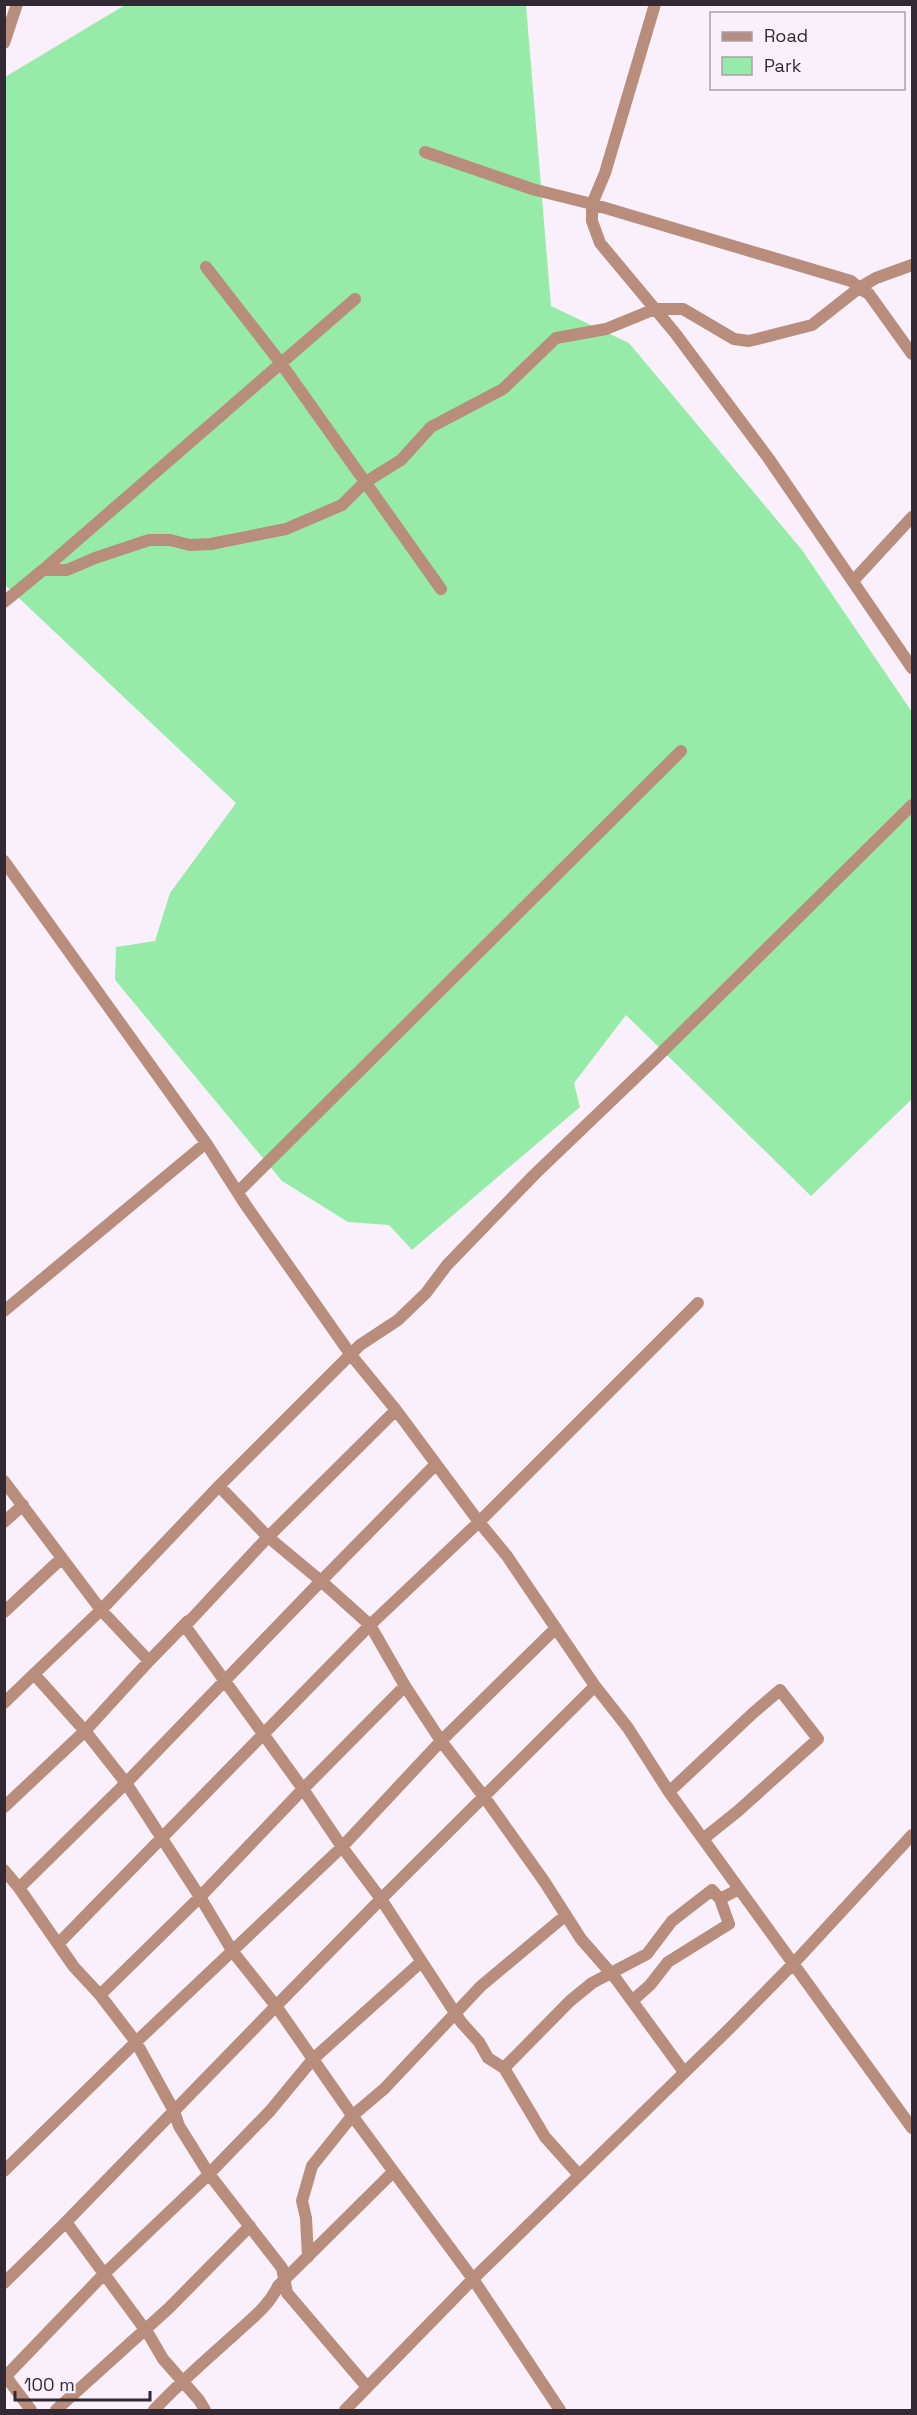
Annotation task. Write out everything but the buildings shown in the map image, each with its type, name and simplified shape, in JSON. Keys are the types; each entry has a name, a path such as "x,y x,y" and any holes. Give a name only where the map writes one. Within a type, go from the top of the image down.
{"street":[{"path":"4,43 17,4"},
{"path":"655,4 605,172 592,204 592,221 600,243 655,309 769,459 912,668"},
{"path":"425,152 532,189 592,204 851,281 869,294 912,354"},
{"path":"42,570 67,570 149,540 170,540 190,545 286,530 342,505 364,483 401,460 431,427 503,389 556,338 606,329 655,309 683,309 734,339 749,341 812,325 859,288 876,278 912,265"},
{"path":"206,267 280,362 441,589"},
{"path":"4,602 355,299"},
{"path":"853,580 912,517"},
{"path":"238,1192 681,751"},
{"path":"4,1703 101,1610 219,1486 360,1345 398,1320 426,1293 447,1265 535,1174 912,805"},
{"path":"5,863 206,1143 351,1355 396,1410 507,1556 595,1686 628,1728 669,1792 912,2128"},
{"path":"4,1311 206,1143"},
{"path":"58,1944 370,1625 479,1522 698,1303"},
{"path":"4,1807 85,1731 268,1537 396,1410"},
{"path":"19,1888 126,1783 225,1678 436,1464"},
{"path":"4,1481 101,1610 149,1661"},
{"path":"219,1486 268,1537 370,1625 405,1686 441,1741 485,1798 581,1940 632,2001 684,2072"},
{"path":"4,1522 23,1505"},
{"path":"268,1537 185,1626 225,1678 342,1847 381,1899 420,1963 455,2014 479,2042 488,2058 504,2068 545,2137 579,2175"},
{"path":"4,1612 62,1558"},
{"path":"4,2171 342,1847 441,1741 555,1628"},
{"path":"34,1674 85,1731 126,1783 233,1952 276,2006 352,2116 473,2279 560,2410"},
{"path":"100,1995 200,1897 405,1686"},
{"path":"4,2283 381,1899 595,1686"},
{"path":"669,1792 780,1690 818,1739 738,1811 703,1839"},
{"path":"345,2410 473,2279 793,1964 888,1858 912,1835"},
{"path":"4,1870 74,1967 100,1995 136,2042 174,2111 179,2126 209,2174 282,2268 287,2293 368,2387"},
{"path":"720,1899 739,1889"},
{"path":"504,2068 570,2001 592,1983 647,1953 672,1921 712,1890 720,1899 729,1924 668,1962 632,2001"},
{"path":"308,2257 306,2218 302,2201 312,2166 352,2116 384,2089 481,1986 566,1916"},
{"path":"31,2410 5,2376 104,2274 209,2174 270,2111 313,2059 420,1963"},
{"path":"154,2410 255,2316 272,2298 278,2286 393,2172"},
{"path":"66,2222 144,2328 163,2359 205,2410"},
{"path":"56,2410 144,2328 169,2308 250,2226"}],"green space":[{"path":"125,5 526,5 551,306 629,343 802,550 912,712 912,1099 811,1196 626,1015 574,1083 580,1107 412,1250 389,1225 348,1222 282,1181 115,980 116,947 155,941 170,893 236,803 5,585 5,77"}]}
